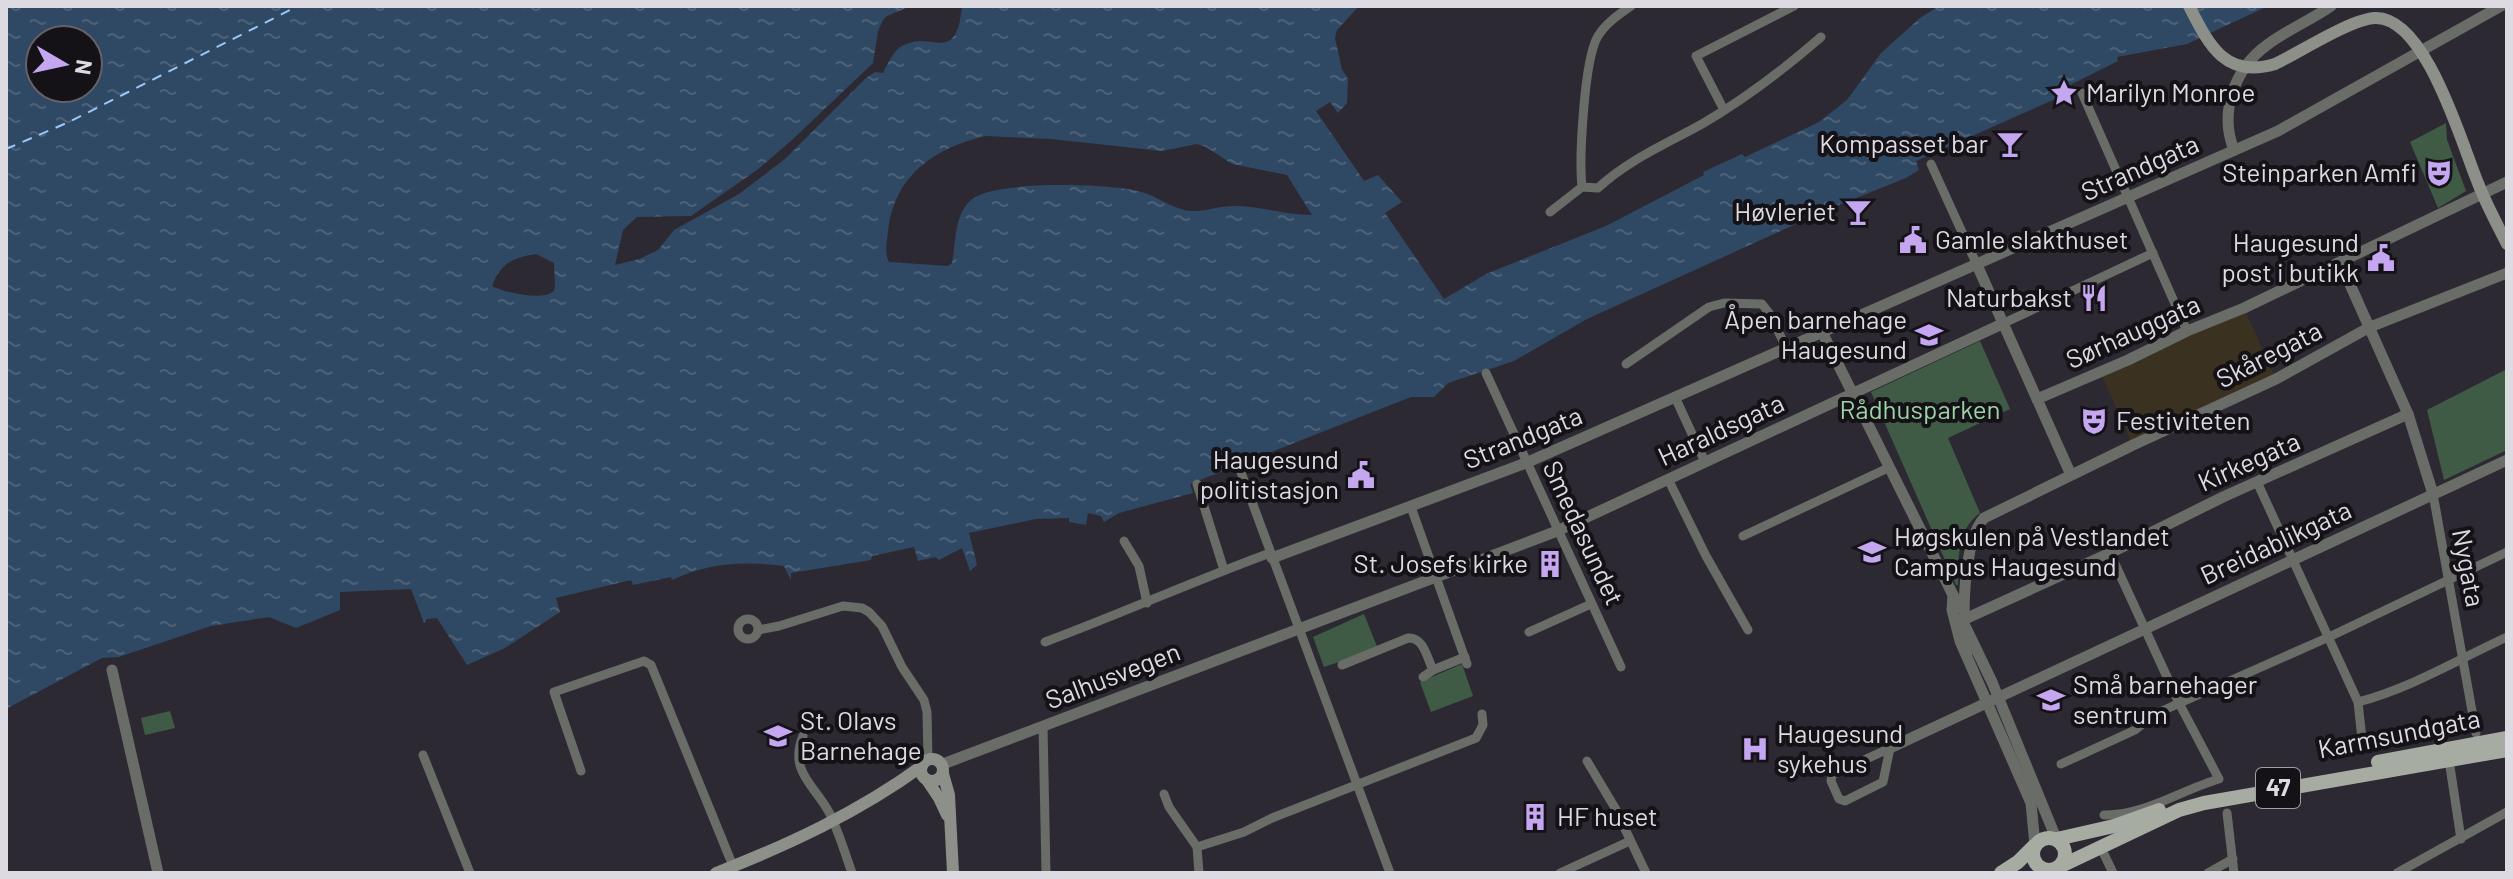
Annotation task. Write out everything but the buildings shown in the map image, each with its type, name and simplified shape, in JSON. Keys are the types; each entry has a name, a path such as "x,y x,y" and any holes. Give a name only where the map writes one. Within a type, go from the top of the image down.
{"main road":[{"path":"2189,6 2219,55 2246,68 2275,64 2355,24 2375,18 2393,23 2407,33 2428,63 2482,193 2507,244"},
{"name":"Karmsundgata","path":"2056,839 2164,818 2197,795 2507,738"},
{"name":"Karmsundgata","path":"2051,870 2179,810 2225,798 2507,750"},
{"path":"716,873 833,821 926,771 938,760 949,795 953,873"},
{"path":"926,771 937,780 943,769"},
{"path":"926,771 951,826"},
{"name":"47","path":"2001,873 2044,838 2056,839"},
{"path":"2035,846 2036,864 2051,870 2066,854 2062,843 2056,839"}],"street":[{"path":"1582,187 1588,64 1596,38 1609,22 1631,6"},
{"path":"1724,110 1696,56 1794,6"},
{"path":"2234,150 2227,127 2227,107 2248,65 2269,43 2331,6"},
{"name":"Strandgata","path":"1271,556 1526,463 2129,198 2297,121 2416,46 2501,6"},
{"path":"1550,212 1582,187 1598,188 1617,170 1724,110 1779,74 1821,37"},
{"path":"2082,93 2187,331"},
{"path":"1931,164 2071,475"},
{"name":"Sørhauggata","path":"2037,399 2244,308 2507,182"},
{"name":"Haraldsgata","path":"1299,628 1557,531 2153,253"},
{"name":"Nygata","path":"2340,262 2408,414 2433,494 2446,581 2464,659 2476,733"},
{"name":"Skåregata","path":"1965,620 1972,538 1977,526 1993,512 2276,379 2370,327 2507,273"},
{"path":"1626,364 1709,307 1724,303 1762,304 1787,349"},
{"path":"1823,334 1965,620 2031,803 2035,846"},
{"name":"Smedasundet","path":"1486,373 1621,667"},
{"path":"1675,397 1705,462"},
{"name":"Kirkegata","path":"1965,620 2223,497 2258,484 2408,414"},
{"name":"Breidablikgata","path":"1890,748 1883,782 1845,801 1839,799 1831,781 1832,775 2507,460"},
{"path":"1239,467 1390,873"},
{"path":"1743,536 1888,468"},
{"path":"1668,479 1706,556 1748,630"},
{"path":"1197,484 1224,570"},
{"path":"2258,484 2358,702 2362,739"},
{"path":"1411,507 1466,661 1433,670 1423,677"},
{"path":"1124,541 1139,566 1147,603"},
{"path":"2061,764 2135,730 2148,717 2329,637 2507,552"},
{"path":"2104,815 2131,814 2182,791 2219,779 2179,703 2110,553"},
{"path":"1045,642 1224,570 1271,556"},
{"path":"1953,595 1957,630 2056,839"},
{"path":"1529,632 1591,604"},
{"path":"758,630 843,606 869,612 882,626 902,667 924,700 927,712 926,771"},
{"path":"1965,620 1967,653"},
{"name":"Salhusvegen","path":"943,769 1043,726 1299,628"},
{"path":"2358,702 2402,687 2507,637"},
{"path":"1342,665 1408,638 1415,638 1420,641 1433,670"},
{"path":"581,771 554,692 644,661 651,665 733,866"},
{"path":"112,670 158,873"},
{"path":"1197,847 1244,832 1272,818 1476,738 1483,725 1482,714"},
{"path":"1043,726 1046,873"},
{"path":"803,736 797,750 803,774 833,821 852,873"},
{"path":"423,755 470,873"},
{"path":"2449,760 2461,839"},
{"path":"1587,761 1615,808 1646,873"},
{"path":"1164,794 1169,807 1197,847 1199,873"},
{"path":"2397,873 2507,812"},
{"path":"2227,813 2234,873"},
{"path":"1560,873 1630,841"},
{"path":"2103,852 2113,873"},
{"path":"2208,873 2233,859"}],"shaded area":[{"path":"2244,308 2276,379 2133,445 2100,372"}],"green space":[{"path":"2446,123 2447,140 2466,191 2438,208 2410,142"},
{"name":"Rådhusparken","path":"1980,341 2010,409 1948,438 1980,513 1963,536 1956,585 1871,392"},
{"path":"2507,369 2507,450 2444,480 2427,410"},
{"path":"1364,614 1378,649 1324,667 1313,637"},
{"path":"1462,664 1473,696 1431,712 1420,682"},
{"path":"170,711 175,728 145,735 141,718"}],"water":[{"path":"6,6 911,6 883,20 873,63 792,140 757,170 691,216 637,217 623,230 615,265 658,250 674,230 739,194 785,159 866,78 875,72 883,73 900,47 912,42 948,41 959,25 962,6 1359,6 1337,30 1335,38 1342,70 1348,78 1347,103 1338,113 1330,102 1316,111 1364,181 1378,175 1402,202 1385,213 1444,299 1486,274 1606,226 1704,175 1703,172 1742,154 1745,157 1819,122 1847,100 1881,53 1920,18 1939,6 2268,6 2187,44 2117,57 2118,61 2060,90 2062,96 1916,161 1919,170 1906,178 1829,209 1587,319 1514,361 1448,383 1434,397 1411,397 1190,484 1193,493 1119,513 1104,522 1101,516 1088,513 1086,525 1069,522 1069,518 1036,519 969,533 977,565 970,571 962,548 939,560 935,557 918,561 914,547 872,556 871,560 791,573 791,580 784,566 741,563 714,566 672,580 671,577 633,585 631,580 556,598 560,612 505,648 467,665 437,618 427,619 424,623 411,589 340,592 340,610 296,628 269,617 211,626 119,657 102,658 6,709","holes":["985,136 1051,139 1162,151 1197,144 1232,164 1287,175 1312,215 1233,206 1190,211 1133,190 1074,185 1024,186 983,194 965,206 959,221 952,263 948,266 889,262 886,251 892,211 908,179 920,167 950,148","536,254 554,263 555,287 550,294 524,295 492,286 504,267 514,260"]}],"ferry route":[{"path":"6,149 69,122 298,6"}],"place":[{"name":"Marilyn Monroe","path":"2064,93"},
{"name":"Kompasset bar","path":"2010,144"},
{"name":"Steinparken Amfi","path":"2439,173"},
{"name":"Høvleriet","path":"1858,212"},
{"name":"Gamle slakthuset","path":"1913,240"},
{"name":"Haugesund post i butikk","path":"2381,258"},
{"name":"Naturbakst","path":"2094,298"},
{"name":"Åpen barnehage Haugesund","path":"1929,335"},
{"name":"Festiviteten","path":"2094,421"},
{"name":"Haugesund politistasjon","path":"1361,475"},
{"name":"Høgskulen på Vestlandet Campus Haugesund","path":"1872,552"},
{"name":"St. Josefs kirke","path":"1550,564"},
{"name":"Små barnehager sentrum","path":"2051,700"},
{"name":"St. Olavs Barnehage","path":"778,736"},
{"name":"Haugesund sykehus","path":"1755,749"},
{"name":"HF huset","path":"1535,817"}]}
